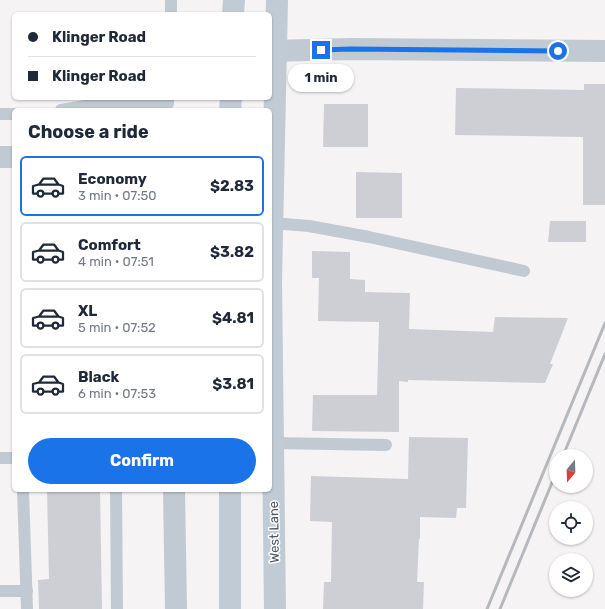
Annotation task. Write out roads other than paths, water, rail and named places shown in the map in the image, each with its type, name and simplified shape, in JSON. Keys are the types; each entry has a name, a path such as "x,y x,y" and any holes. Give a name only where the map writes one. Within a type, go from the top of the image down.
{"main road":[{"path":"233,12 234,0"},
{"name":"West Lane","path":"272,223 273,51 277,0"},
{"name":"West Lane","path":"272,362 275,609"},
{"path":"230,492 230,609"}],"street":[{"path":"273,51 351,49 605,51"},
{"path":"0,157 12,157"},
{"path":"174,492 176,609"}],"lane":[{"path":"171,0 171,12"},
{"path":"82,108 168,104 168,100"},
{"path":"0,114 12,114"},
{"path":"272,223 309,226 369,236 524,271"},
{"path":"273,443 386,445"},
{"path":"0,458 12,458"},
{"path":"23,492 27,609"},
{"path":"116,492 117,609"},
{"path":"0,591 27,591"}],"railway":[{"path":"487,609 605,323"},
{"path":"566,449 605,354"},
{"path":"500,609 549,490"}]}
